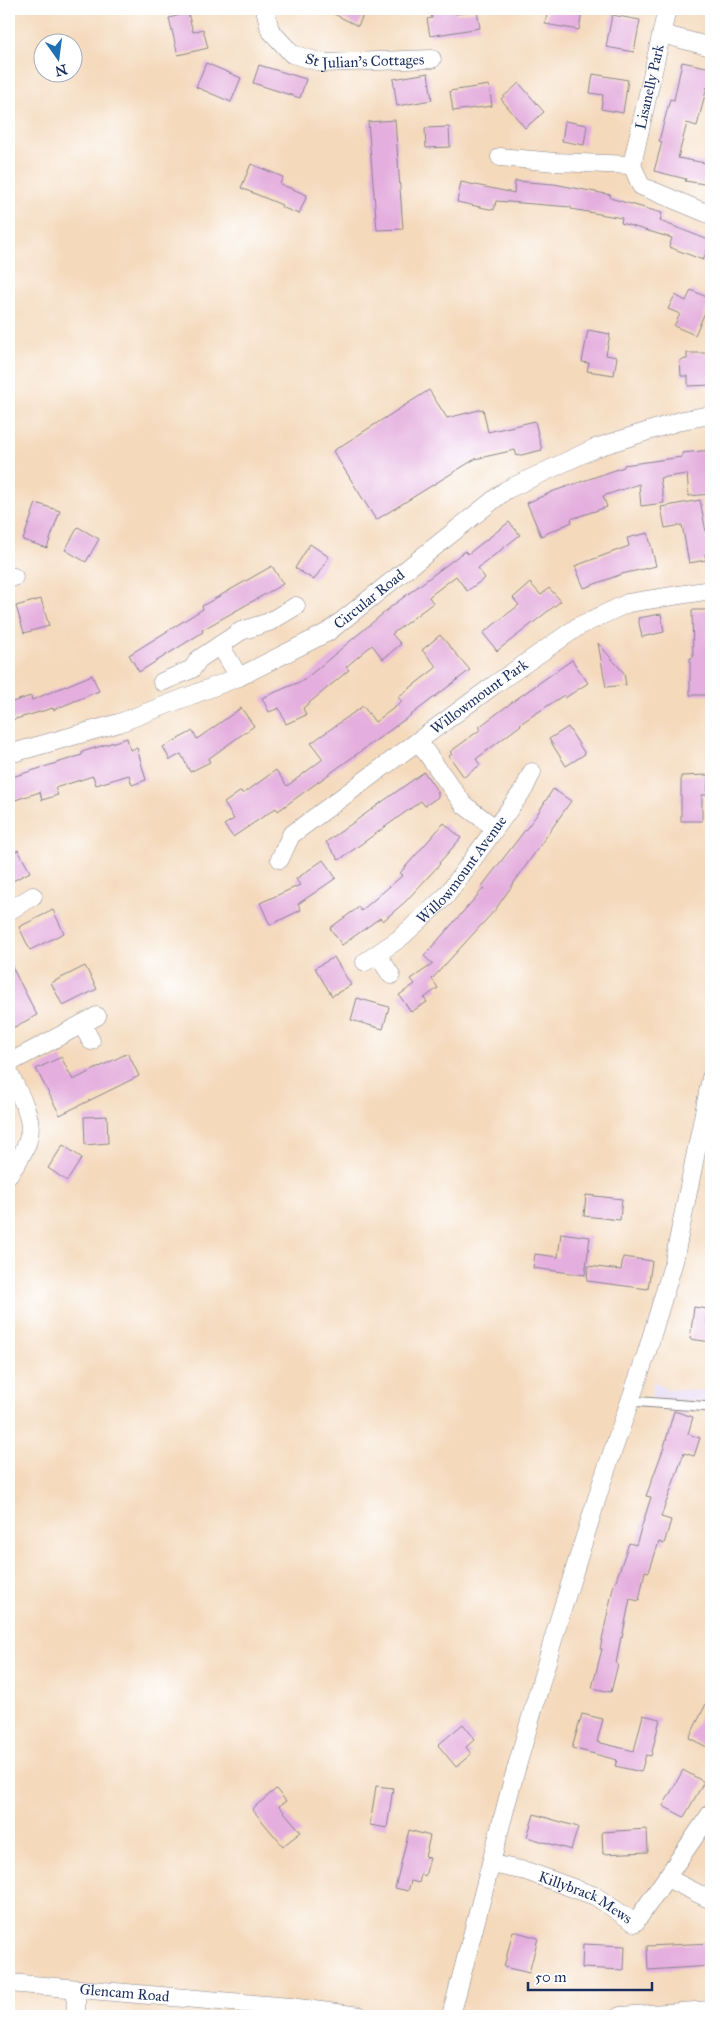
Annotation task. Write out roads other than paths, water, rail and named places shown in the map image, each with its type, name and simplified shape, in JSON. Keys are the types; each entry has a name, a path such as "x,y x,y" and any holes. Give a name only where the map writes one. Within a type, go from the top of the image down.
{"street":[{"name":"St Julian's Cottages","path":"265,9 270,30 292,54 323,64 432,58"},
{"name":"Lisanelly Park","path":"632,165 667,9"},
{"path":"662,34 711,47"},
{"path":"500,158 632,165 641,186 711,215"},
{"name":"Circular Road","path":"9,754 119,723 239,677 328,632 506,490 595,448 684,420 711,415"},
{"name":"Willowmount Park","path":"280,859 291,835 494,685 580,626 628,603 711,590"},
{"path":"162,682 192,669 199,659 241,631 269,622 296,606"},
{"path":"220,645 239,677"},
{"path":"418,741 464,805 495,828"},
{"name":"Willowmount Avenue","path":"391,975 371,958 399,939 446,896 524,789 532,772"},
{"path":"9,911 34,896"},
{"path":"9,1063 89,1020 91,1041"},
{"path":"9,1073 26,1106 31,1133 27,1146 9,1174"},
{"path":"451,2016 509,1794 557,1626 602,1482 646,1355 674,1261 711,1078"},
{"name":"Killybrack Mews","path":"491,1864 526,1871 595,1896 635,1923 711,1813"},
{"path":"667,1878 711,1900"},
{"name":"Glencam Road","path":"9,1983 262,2004 360,2016"},
{"path":"76,1989 76,2016"},
{"path":"620,2016 711,2010"}],"lane":[{"path":"630,1401 711,1407"}]}
